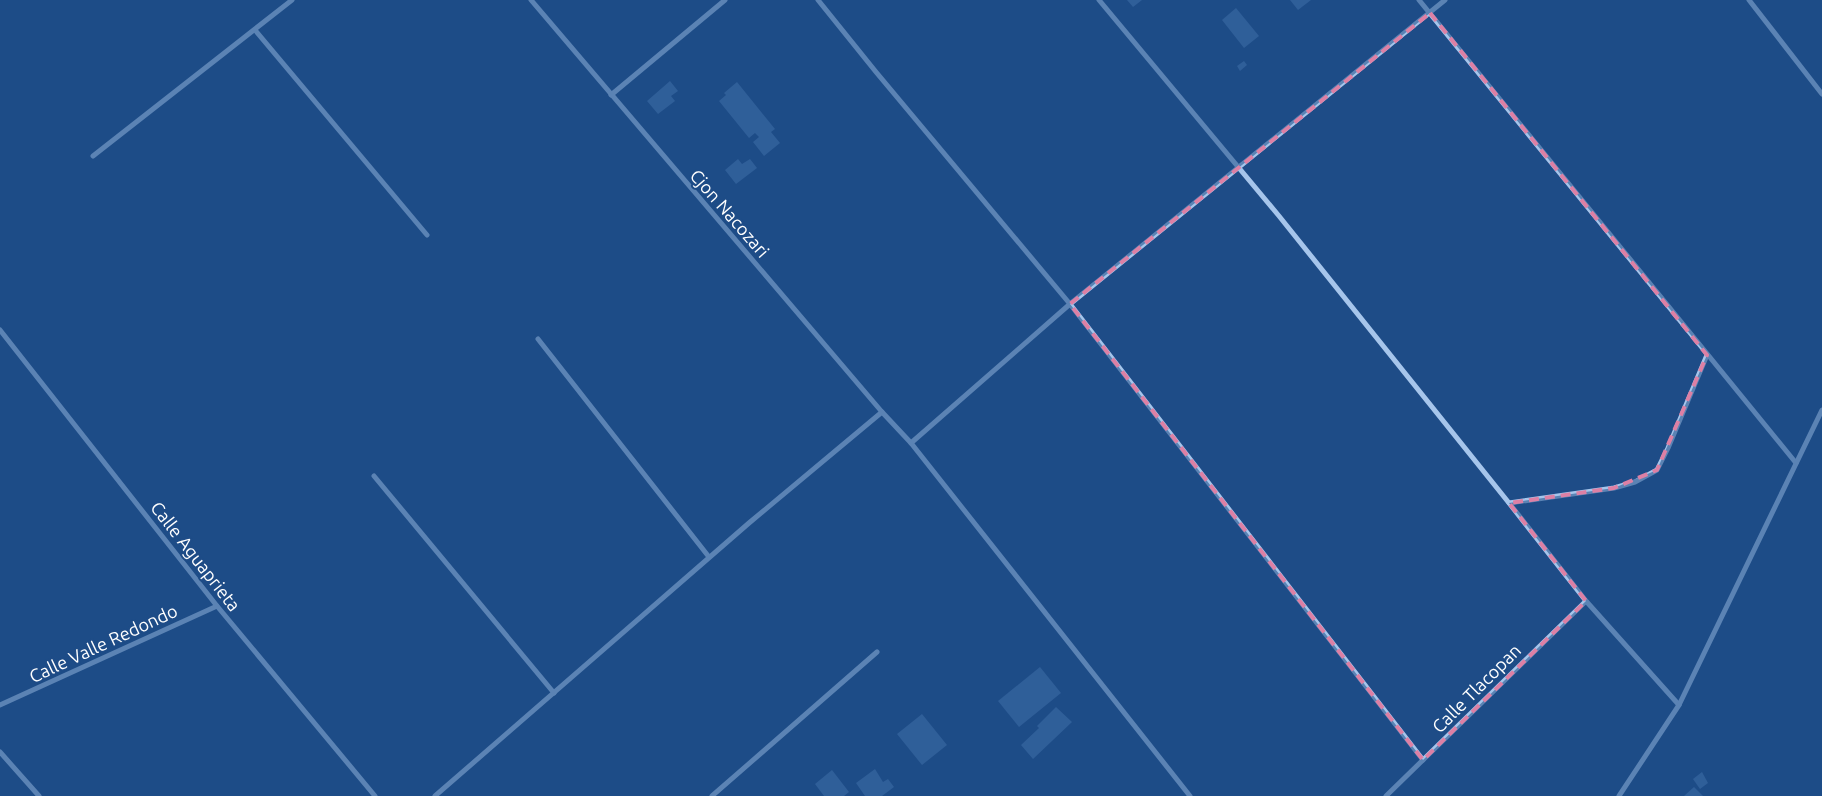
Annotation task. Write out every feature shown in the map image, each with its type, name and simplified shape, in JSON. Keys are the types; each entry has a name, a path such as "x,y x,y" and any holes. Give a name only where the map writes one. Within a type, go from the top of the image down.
{"street":[{"path":"93,156 292,0"},
{"name":"Cjon Nacozari","path":"531,0 882,412 911,442 1190,796"},
{"path":"611,95 725,0"},
{"path":"818,0 1070,304 1423,760"},
{"path":"1099,0 1239,168 1586,600 1678,705"},
{"path":"1419,0 1796,463"},
{"path":"911,442 1070,304 1445,0"},
{"path":"1749,0 1822,94"},
{"path":"255,30 427,235"},
{"name":"Calle Aguaprieta","path":"0,330 216,606 375,796"},
{"path":"538,340 709,557"},
{"path":"1509,503 1614,488 1635,482 1657,470 1707,355"},
{"path":"1619,796 1678,705 1822,410"},
{"path":"435,796 709,557 882,412"},
{"path":"374,476 554,692"},
{"name":"Calle Tlacopan","path":"1386,796 1586,600"},
{"name":"Calle Valle Redondo","path":"0,704 216,606"},
{"path":"712,796 877,652"},
{"path":"0,752 39,796"}],"highlighted area":[{"path":"1430,13 1707,355 1657,470 1614,488 1509,503 1586,601 1423,760 1070,304"}],"building":[{"path":"1127,0 1142,0 1133,7"},
{"path":"1290,0 1311,0 1298,10"},
{"path":"1236,8 1259,36 1244,48 1222,20"},
{"path":"1244,61 1247,65 1240,71 1237,66"},
{"path":"670,81 678,91 671,96 675,101 658,114 647,101"},
{"path":"737,82 775,129 771,132 780,143 764,156 753,142 759,137 755,133 749,138 719,101 726,95 724,93"},
{"path":"738,159 742,164 750,159 757,168 736,184 725,170"},
{"path":"1040,667 1061,693 1019,727 998,701"},
{"path":"1056,707 1072,722 1033,759 1021,745 1039,728 1037,726"},
{"path":"922,714 947,745 922,765 897,734"},
{"path":"875,769 883,782 888,779 894,787 882,796 865,796 856,783"},
{"path":"832,770 849,792 844,796 824,796 815,784"},
{"path":"1702,772 1708,783 1700,789 1693,779"},
{"path":"1694,787 1703,796 1684,796"}]}
